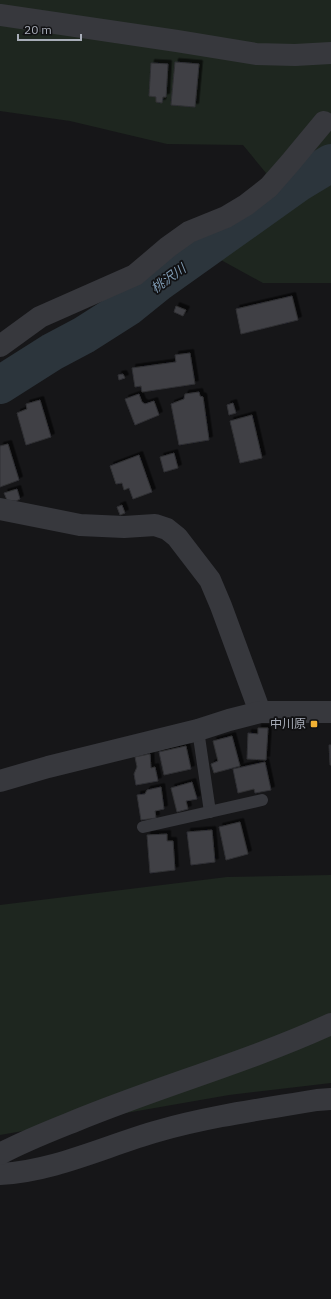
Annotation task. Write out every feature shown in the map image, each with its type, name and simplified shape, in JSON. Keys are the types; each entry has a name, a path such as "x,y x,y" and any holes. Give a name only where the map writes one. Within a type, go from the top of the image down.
{"street":[{"path":"0,15 256,54 295,56 331,53"},
{"path":"0,346 40,317 136,275 168,247 189,232 226,217 246,205 269,187 324,122"},
{"path":"0,509 80,525 124,527 155,525 167,529 177,537 210,580 222,606 260,712"},
{"path":"0,781 48,767 198,730 260,712 331,712"},
{"path":"0,1154 19,1144 103,1109 292,1042 331,1024"},
{"path":"0,1174 51,1166 158,1130 220,1116 331,1099"}],"lane":[{"path":"198,730 210,812"},
{"path":"143,827 262,800"}],"shaded area":[{"path":"0,0 331,0 331,283 263,283 221,260 266,173 243,145 167,144 70,121 0,111"},
{"path":"331,875 331,1083 229,1095 0,1135 0,905 227,877"}],"building":[{"path":"175,62 199,64 195,107 171,105"},
{"path":"151,63 168,64 166,97 163,97 162,103 156,102 156,97 149,96"},
{"path":"292,296 298,320 241,334 236,309"},
{"path":"176,306 186,310 183,316 174,312"},
{"path":"190,353 195,384 142,392 141,386 135,387 132,368 176,362 175,355"},
{"path":"123,374 125,378 119,380 118,375"},
{"path":"199,392 200,396 203,397 209,440 179,445 171,404 184,399 185,394"},
{"path":"139,394 142,402 145,404 154,401 159,415 135,425 125,399"},
{"path":"40,400 51,437 26,445 17,413 27,409 26,404"},
{"path":"233,403 236,413 229,415 227,405"},
{"path":"252,415 262,458 240,463 230,421"},
{"path":"8,444 19,480 0,487 0,446"},
{"path":"174,453 178,468 164,472 160,457"},
{"path":"139,455 152,492 133,499 129,488 124,490 122,483 116,484 110,466"},
{"path":"17,489 20,499 16,501 7,500 4,493"},
{"path":"122,505 125,513 120,515 117,507"},
{"path":"258,728 268,728 266,760 247,759 248,733 258,734"},
{"path":"232,736 240,766 214,773 211,764 218,761 213,741"},
{"path":"329,745 331,745 331,765 330,765"},
{"path":"186,746 191,769 164,775 159,752"},
{"path":"150,754 151,768 155,767 158,781 136,785 134,774 137,767 135,757"},
{"path":"265,762 271,790 255,793 254,789 238,793 233,769"},
{"path":"192,782 197,799 186,801 188,809 177,812 171,788"},
{"path":"161,787 164,809 155,811 156,818 141,820 137,795 145,794 147,790"},
{"path":"240,822 248,854 226,860 219,827"},
{"path":"212,830 215,862 191,865 187,832"},
{"path":"167,834 167,841 173,841 175,870 150,873 147,835"}],"waterway":[{"name":"桃沢川","path":"0,385 128,307 159,282 298,183 331,163"}],"place":[{"name":"中川原","path":"314,724"}]}
